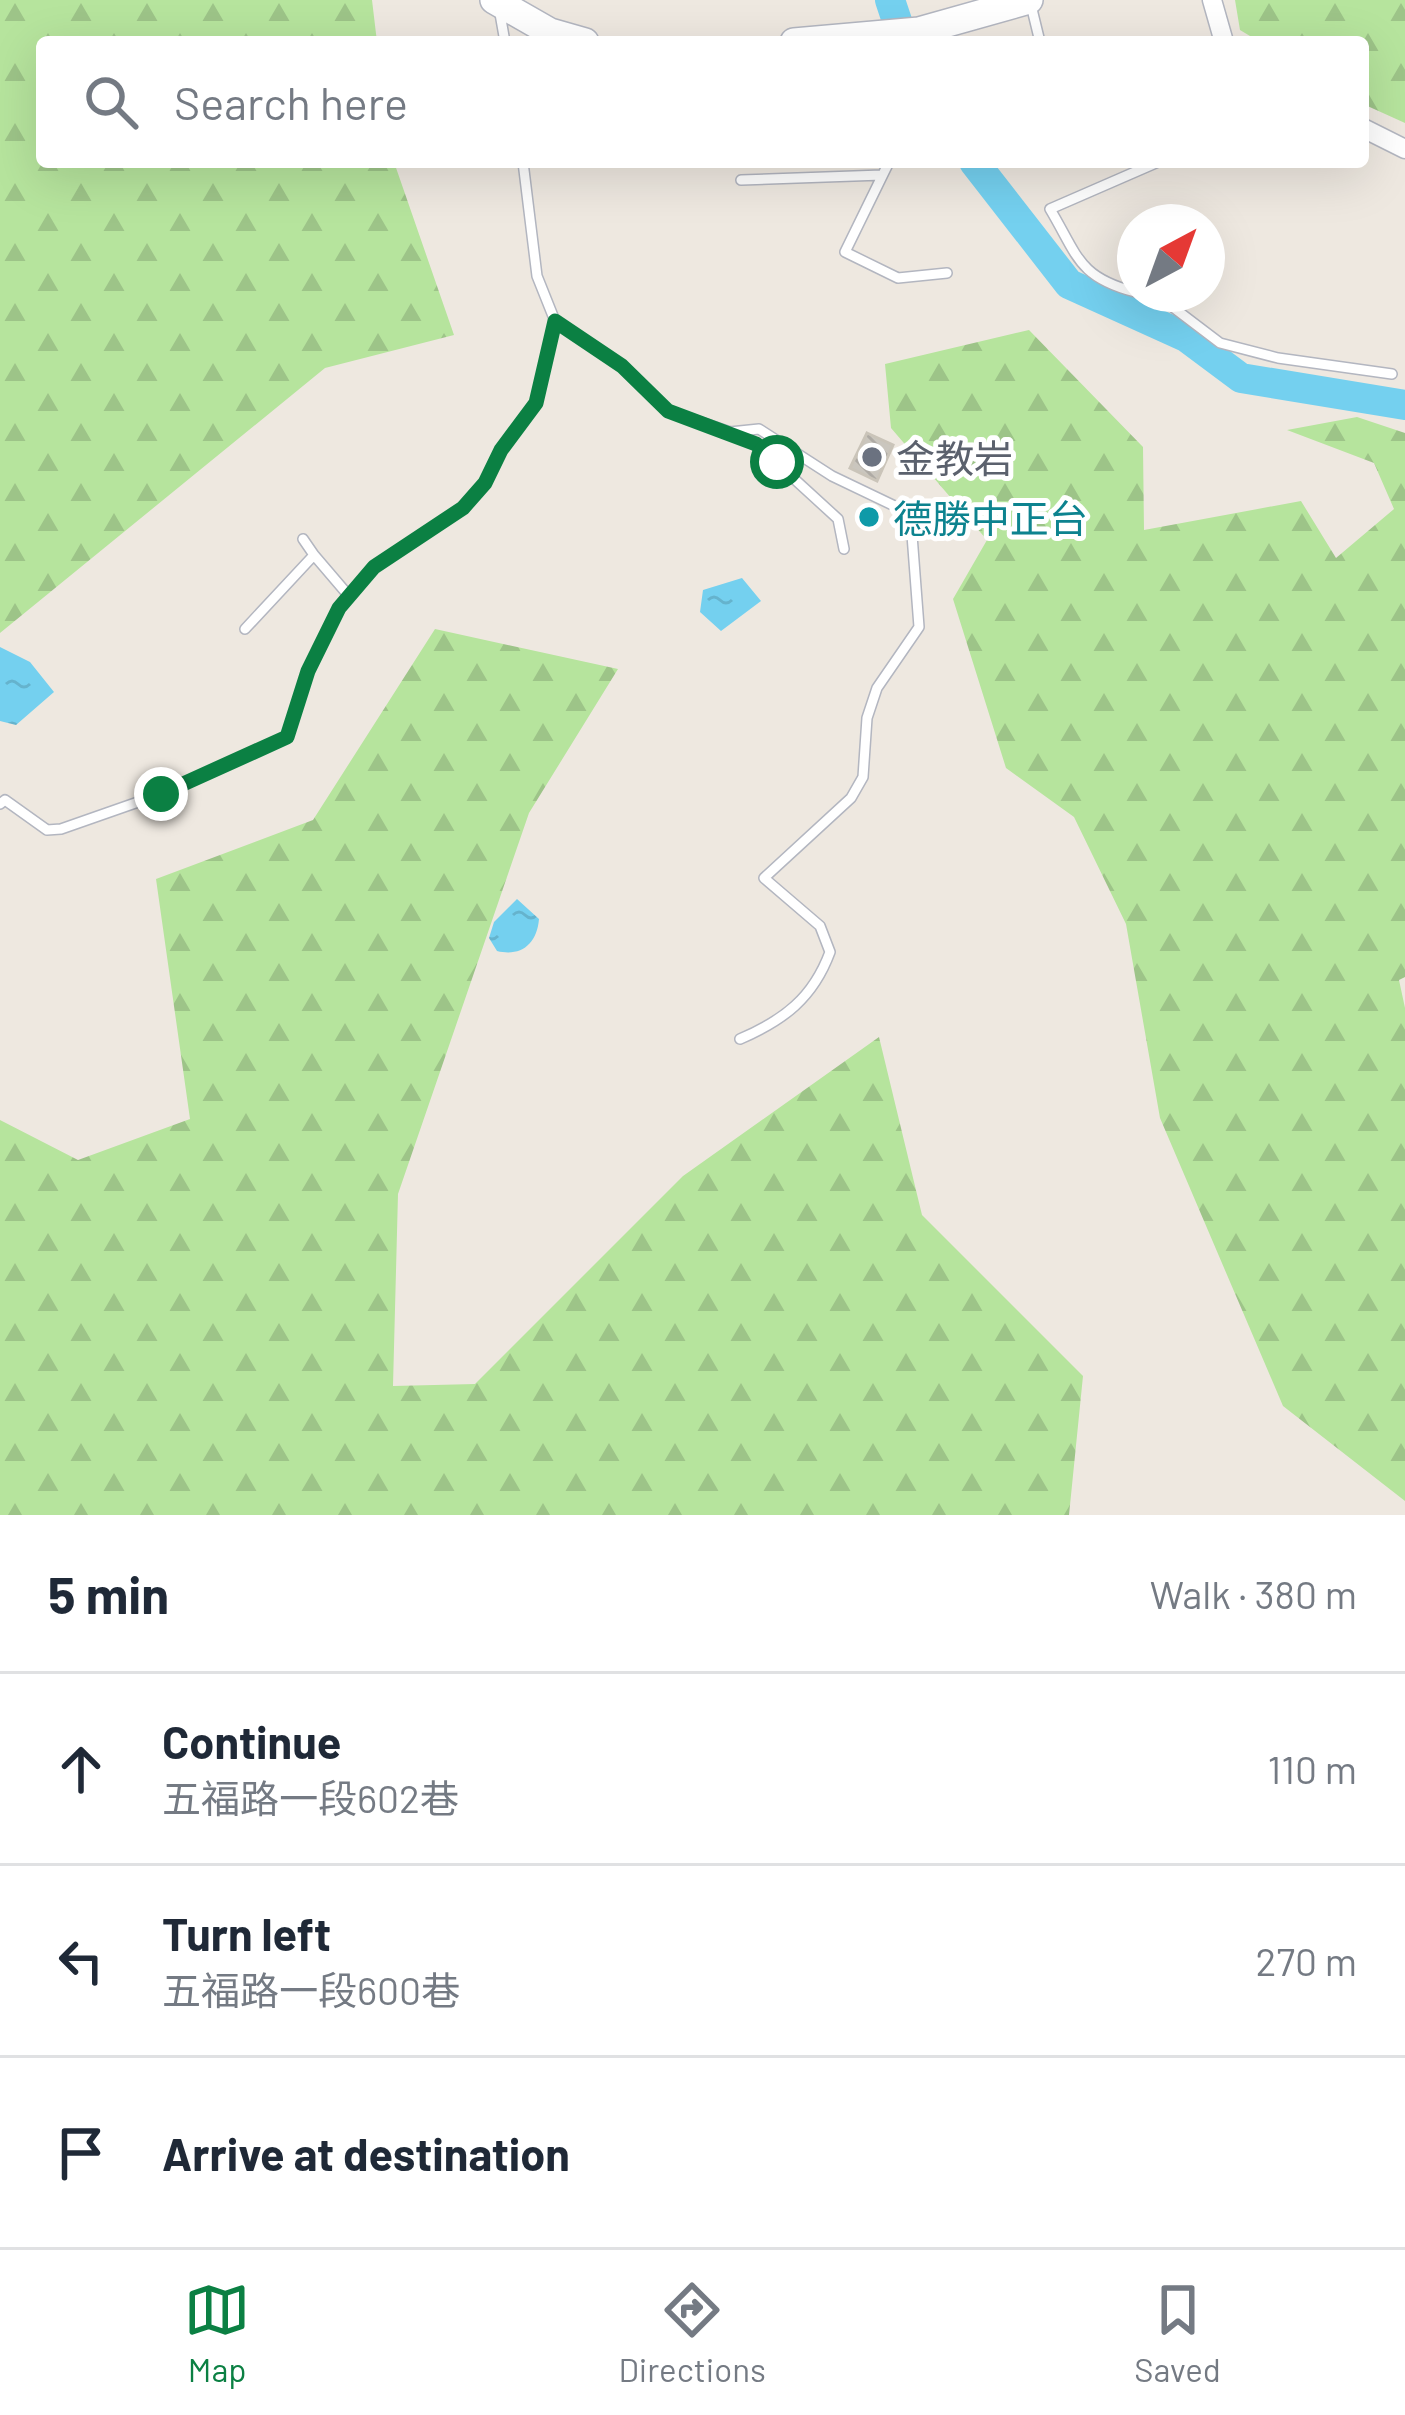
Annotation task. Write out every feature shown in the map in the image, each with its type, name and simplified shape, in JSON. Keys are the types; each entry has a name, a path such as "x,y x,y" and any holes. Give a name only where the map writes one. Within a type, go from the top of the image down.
{"main road":[{"path":"925,36 1029,0"},
{"path":"496,2 564,36"}],"street":[{"path":"1212,0 1221,36"},
{"path":"1369,131 1405,149"}],"lane":[{"path":"1029,0 1038,36"},
{"path":"496,2 504,36"},
{"path":"525,168 537,276 555,321 622,366 668,411 756,444 838,519 844,549"},
{"path":"886,168 845,253 898,278 947,273"},
{"path":"1120,173 1125,168"},
{"path":"1117,288 1100,283 1087,272 1050,208 1137,168"},
{"path":"741,180 882,176"},
{"path":"1179,312 1220,343 1278,358 1306,358 1392,374"},
{"path":"0,804 5,800 47,830 61,829 161,794 287,737 308,671 350,596 374,567 463,508 485,483 501,450 536,403 555,321"},
{"path":"730,432 759,429 832,476 904,511 912,535 919,627 877,688 867,718 863,777 850,798 764,878 820,926 830,952 818,984 779,1022 740,1039"},
{"path":"303,539 350,596"},
{"path":"245,629 314,555"}],"green space":[{"path":"0,0 372,0 376,36 36,36 36,168 396,168 454,335 325,368 0,633"},
{"path":"1235,0 1405,0 1405,123 1369,107 1369,36 1250,36 1240,30"},
{"path":"1029,330 1143,447 1144,530 1301,501 1336,558 1394,509 1374,463 1287,430 1357,417 1405,433 1405,977 1399,980 1405,1008 1405,1501 1283,1406 1160,1118 1126,924 1074,817 1006,768 953,599 987,540 891,428 885,364"},
{"path":"435,629 618,669 529,813 398,1194 393,1386 475,1384 683,1176 879,1037 922,1215 1083,1376 1069,1515 0,1515 0,1120 78,1160 190,1119 156,879 313,820"}],"water":[{"path":"742,578 761,601 721,631 700,612 703,590"},
{"path":"0,647 30,662 54,692 16,725 0,721"},
{"path":"517,899 539,919 535,935 520,950 497,951 489,938 494,922"}],"building":[{"name":"金教岩","path":"867,433 893,445 877,481 850,468"}],"waterway":[{"path":"890,0 902,36"},
{"path":"979,168 1069,284 1186,337 1241,378 1405,405"}],"place":[{"name":"金教岩","path":"872,457"},
{"name":"德勝中正台","path":"869,517"}],"route":[{"path":"161,794 287,737 308,671 339,608 374,567 463,508 485,483 501,450 536,403 555,321 622,366 668,411 756,444 777,462"}]}
